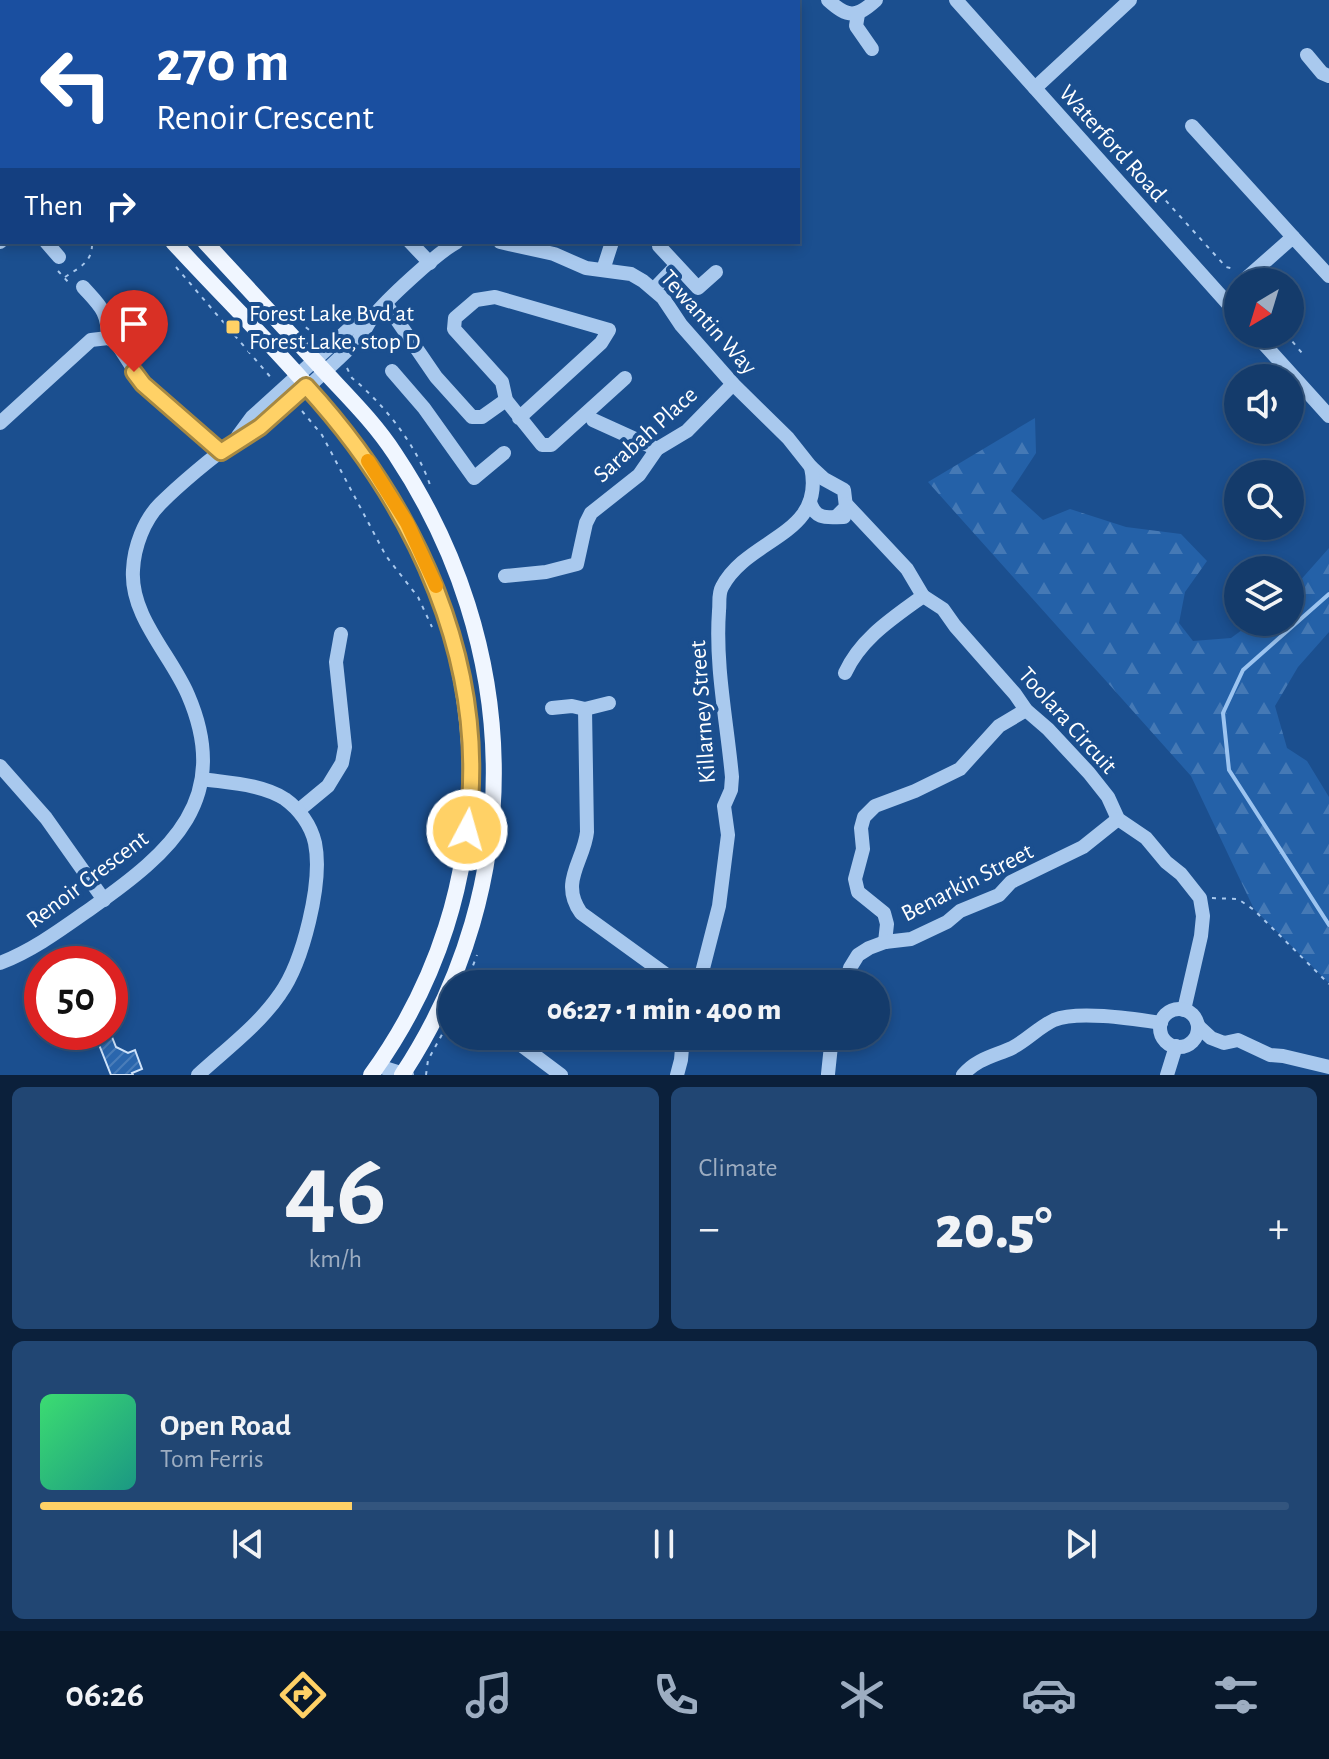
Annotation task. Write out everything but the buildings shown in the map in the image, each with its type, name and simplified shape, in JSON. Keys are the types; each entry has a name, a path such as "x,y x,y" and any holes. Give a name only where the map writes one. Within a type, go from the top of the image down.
{"main road":[{"path":"175,244 339,422 371,466 407,523 435,585 455,649 466,702 471,755 470,806 454,900 411,1012 377,1072"},
{"path":"207,244 368,419 393,451 417,488 461,584 476,634 488,688 495,778 490,839 481,893 465,948 442,1004 404,1074"}],"street":[{"path":"828,0 843,11 858,14"},
{"path":"872,49 856,26 858,14 876,0"},
{"name":"Waterford Road","path":"956,0 1223,299"},
{"path":"1035,88 1130,0"},
{"path":"1307,55 1322,73 1329,76"},
{"path":"1192,126 1329,276"},
{"path":"1253,268 1293,237"},
{"path":"48,244 59,257"},
{"path":"412,244 430,263"},
{"name":"Tewantin Way","path":"509,244 554,254 586,268 631,274 654,289 733,384 829,482"},
{"path":"603,270 611,244"},
{"path":"659,246 698,288 716,272"},
{"path":"319,366 359,340 372,318 430,263 438,247"},
{"path":"654,289 676,266"},
{"path":"83,287 105,311 108,338"},
{"path":"519,418 601,343 609,330 495,297 476,300 455,318 454,329 502,382 506,400 519,418 538,442 548,446 625,378"},
{"path":"386,304 446,389 476,418 487,415 506,400"},
{"path":"0,423 91,340 108,338 116,342 143,384 227,447"},
{"path":"1268,348 1329,416"},
{"name":"Renoir Crescent","path":"0,963 40,944 156,860 175,838 189,814 202,779 203,756 198,724 187,693 134,595 133,570 144,527 158,505 227,447 252,417 286,395 319,366"},
{"path":"392,371 424,408 474,478 504,453"},
{"name":"Sarabah Place","path":"505,576 546,572 577,564 591,513 639,475 657,449 687,431 733,384"},
{"path":"424,408 446,389"},
{"path":"593,420 657,449"},
{"path":"811,467 815,513 860,520"},
{"path":"802,519 812,496 823,482 834,483 844,490 846,504 828,517"},
{"name":"Toolara Circuit","path":"846,504 907,569 923,596 950,617 1026,710 1089,773 1108,797 1118,819 1146,838 1200,898"},
{"name":"Killarney Street","path":"703,970 719,906 728,835 724,806 731,790 732,777 717,644 719,592 730,575 762,546 802,519 828,517"},
{"path":"845,673 853,656 871,635 923,596"},
{"path":"299,810 328,786 342,763 345,747 336,662 341,634"},
{"path":"552,708 572,706 585,709 609,703"},
{"path":"585,709 587,832 572,890 574,903 581,913 660,970"},
{"path":"885,942 887,924 884,913 858,892 855,879 863,849 861,828 864,817 875,806 960,769 999,726 1026,710"},
{"path":"0,766 46,818 104,900"},
{"path":"198,1075 260,1018 293,975 303,950 316,862 315,843 299,810 283,797 263,789 202,779"},
{"name":"Benarkin Street","path":"849,970 858,955 885,942 911,939 947,922 960,911 999,895 1011,882 1083,847 1118,819"},
{"path":"1184,1010 1201,936 1203,916 1200,898"},
{"path":"1176,1046 1162,1035 1161,1023 1172,1010 1184,1010 1194,1016 1198,1026 1211,1038 1224,1043 1238,1040 1270,1055 1329,1067"},
{"path":"963,1075 988,1056 1012,1048 1055,1020 1090,1015 1161,1023"},
{"path":"1176,1046 1192,1042 1198,1026"},
{"path":"1167,1075 1176,1046"},
{"path":"528,1050 561,1075"},
{"path":"677,1075 682,1050"},
{"path":"829,1075 831,1050"},
{"path":"377,1072 404,1074"}],"path":[{"path":"1139,171 1227,268"},
{"path":"64,278 89,261 92,244"},
{"path":"59,257 53,264 64,278 76,291 83,287"},
{"path":"176,267 322,435 386,556 418,597 435,634"},
{"path":"1298,348 1302,353"},
{"path":"1200,898 1238,899 1254,910 1329,984"},
{"path":"426,1075 428,1060 438,1042"}],"green space":[{"path":"1035,418 1036,453 1011,491 1043,520 1070,509 1126,527 1181,534 1207,561 1185,592 1179,623 1193,641 1234,636 1304,636 1304,576 1329,548 1329,632 1298,667 1275,706 1287,748 1307,761 1329,797 1329,983 1254,909 1191,776 928,482"}],"waterway":[{"path":"1329,594 1243,670 1223,713 1229,770 1329,925"}],"slow traffic":[{"path":"368,461 407,523 436,586"}],"place":[{"name":"Forest Lake Bvd at Forest Lake, stop D","path":"233,327"}],"route":[{"path":"134,372 143,384 221,452 260,427 306,386 339,422 371,466 407,523 435,585 452,636 466,702 471,755 467,830"}]}
